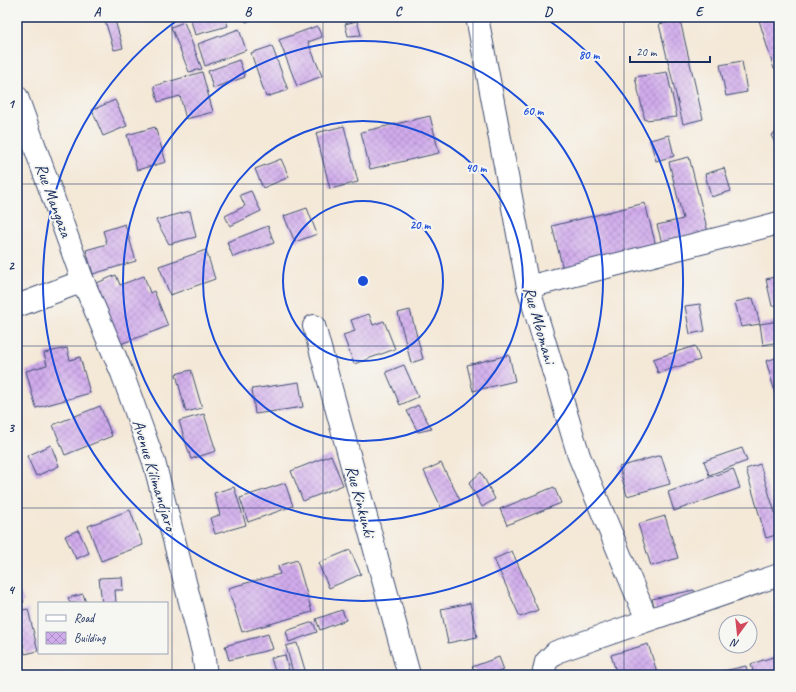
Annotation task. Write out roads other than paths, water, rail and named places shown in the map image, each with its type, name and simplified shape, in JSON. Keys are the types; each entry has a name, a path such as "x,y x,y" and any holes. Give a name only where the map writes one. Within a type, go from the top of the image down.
{"street":[{"name":"Rue Mbomani","path":"477,17 528,288 579,456 647,620"},
{"name":"Rue Mangaza","path":"17,97 83,281"},
{"path":"528,288 779,223"},
{"path":"17,306 83,281"},
{"name":"Avenue Kilimandjaro","path":"83,281 122,373 154,462 203,652 206,675"},
{"name":"Rue Kinkunki","path":"314,326 409,675"},
{"path":"545,669 556,652 779,576"}]}
